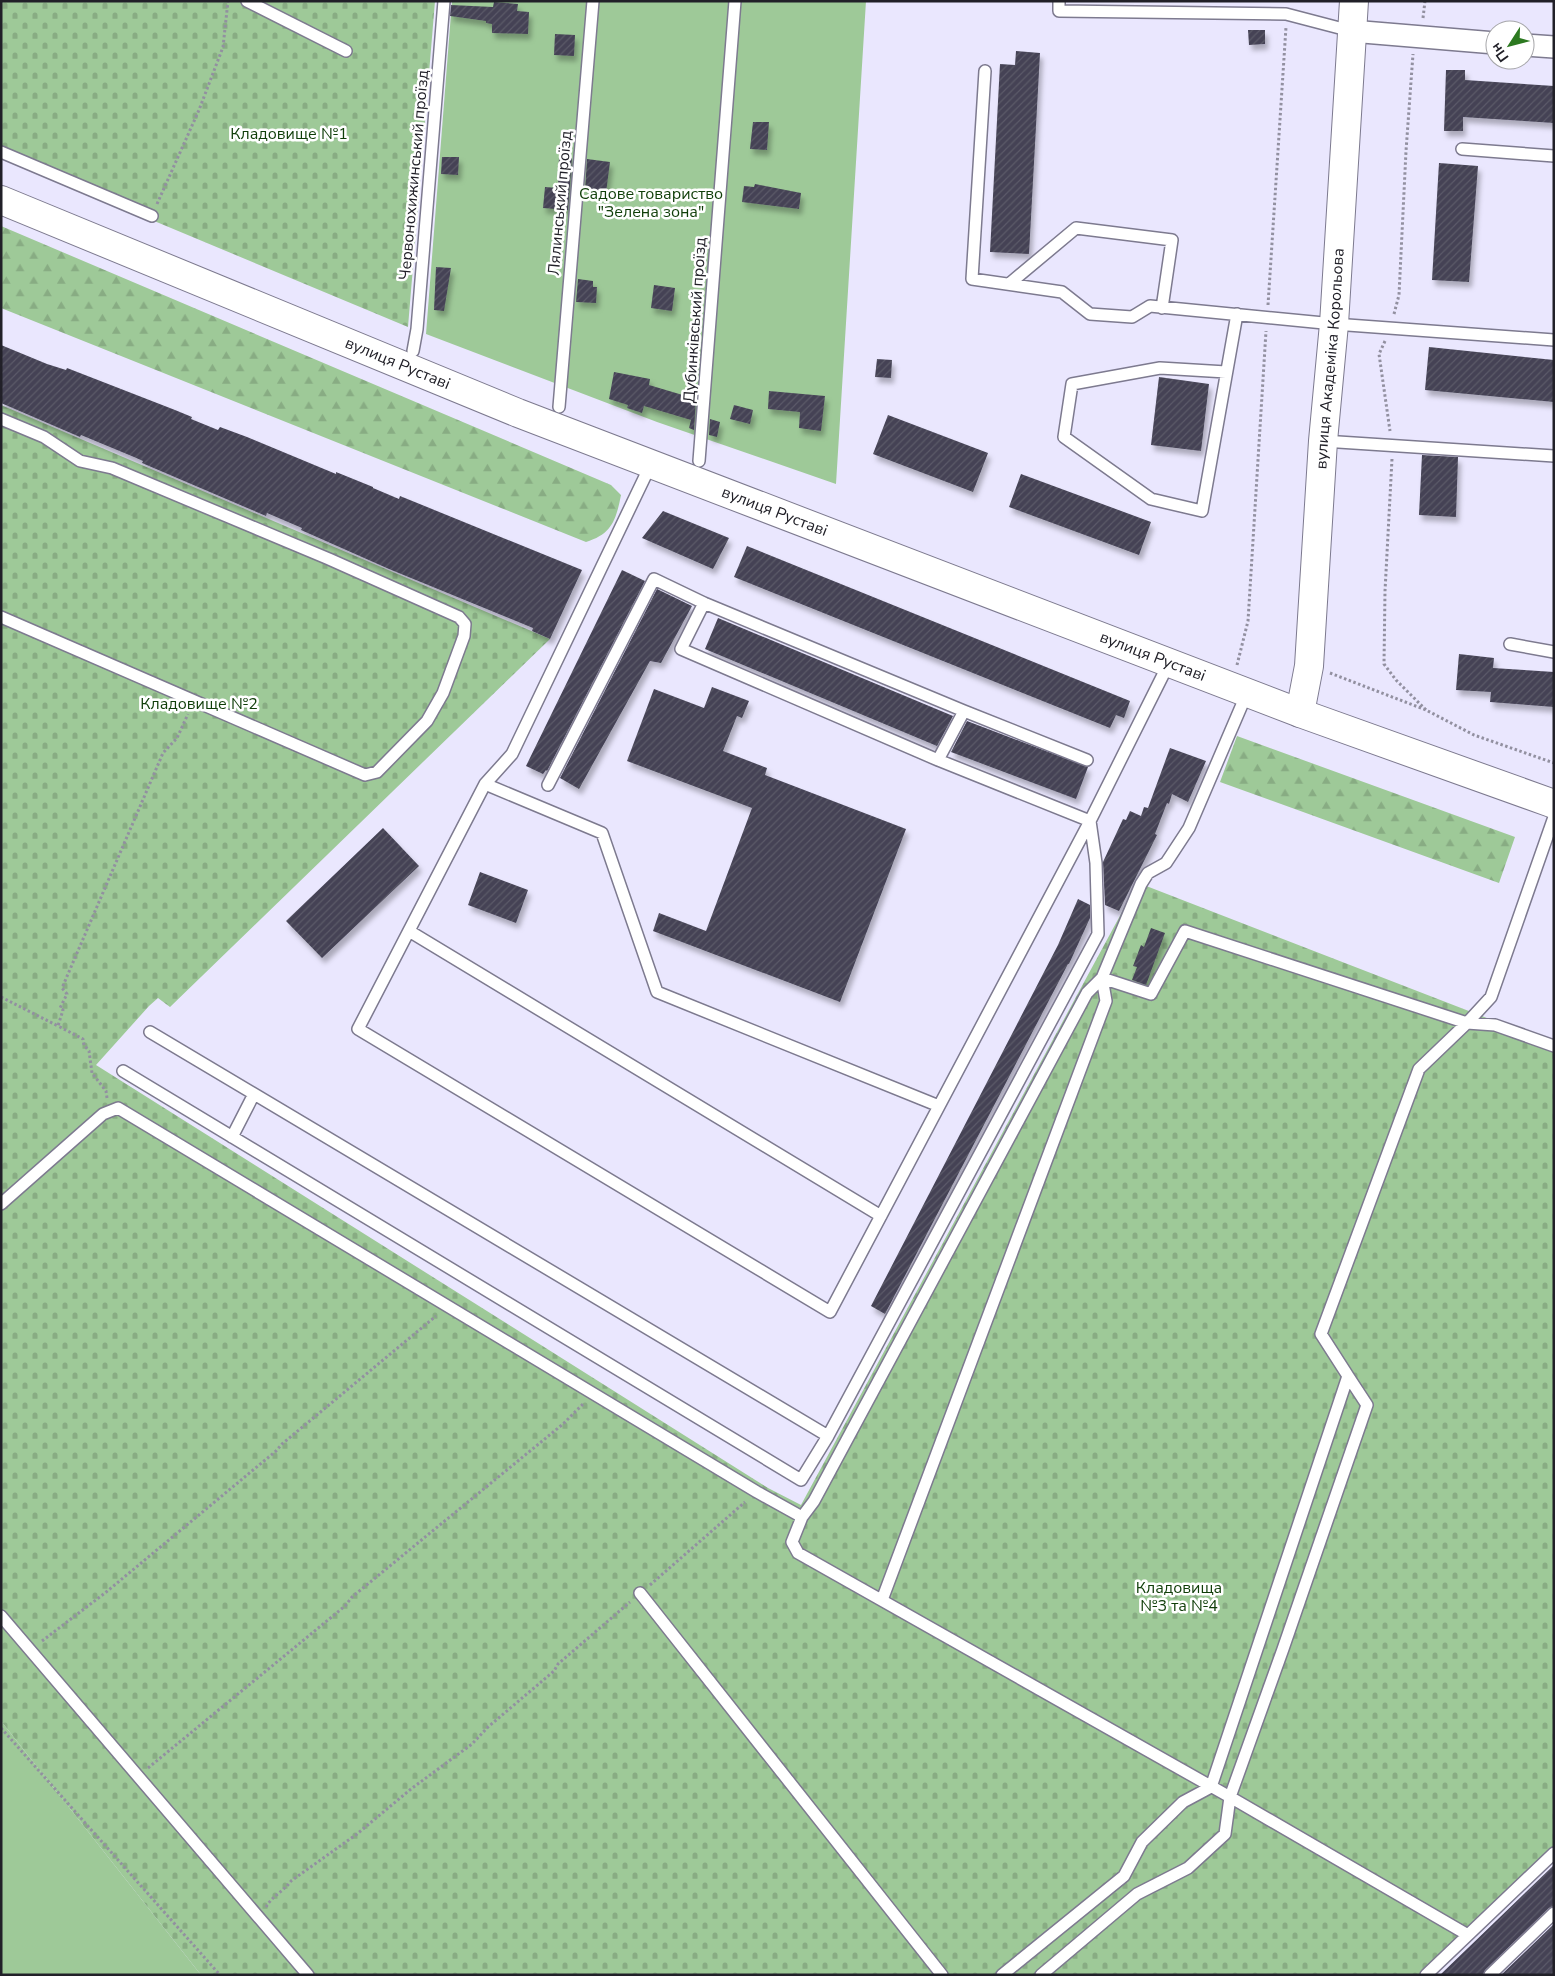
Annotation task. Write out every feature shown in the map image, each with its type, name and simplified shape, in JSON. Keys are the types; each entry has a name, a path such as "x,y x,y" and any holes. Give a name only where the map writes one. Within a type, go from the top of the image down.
{"main road":[{"name":"вулиця Академіка Корольова","path":"1300,714 1310,666 1354,1"},
{"name":"вулиця Руставі","path":"1,200 408,369 650,464 1300,714 1554,804"}],"street":[{"path":"1351,31 1485,42"},
{"path":"1535,46 1554,47"}],"lane":[{"path":"247,1 346,51"},
{"name":"Червонохижинський проїзд","path":"413,351 418,329 444,1"},
{"name":"Лялинський проїзд","path":"559,407 593,1"},
{"name":"Дубинківський проїзд","path":"699,462 735,1"},
{"path":"1059,1 1059,11 1286,14 1351,31"},
{"path":"985,71 972,279 1062,292 1090,314 1132,316 1150,306 1334,324 1554,340"},
{"path":"1462,149 1554,156"},
{"path":"1,152 152,216"},
{"path":"1009,284 1076,228 1172,240 1162,308"},
{"path":"1226,372 1160,368 1072,384 1064,437 1151,499 1202,510 1237,314"},
{"path":"1,419 44,437 80,461 112,468 329,559 459,617 465,624 464,636 439,700 427,721 377,772 364,775 1,617"},
{"path":"1324,441 1554,456"},
{"path":"650,464 512,754 485,784 358,1029 830,1312 1090,821 1169,663"},
{"path":"548,785 654,579 704,604 1088,760"},
{"path":"704,604 681,649 938,760 1090,821"},
{"path":"1510,644 1554,652"},
{"path":"1247,693 1189,828 1166,863 1148,873 1141,884 1102,978 1087,993 814,1501 802,1517 793,1535 792,1542 798,1553 1230,1797 1468,1935"},
{"path":"938,760 964,711"},
{"path":"485,784 602,833 657,992 938,1106"},
{"path":"1041,1975 1138,1894 1188,1868 1225,1834 1230,1797 1284,1649 1367,1405 1321,1334 1419,1070 1467,1024 1491,997 1554,818"},
{"path":"123,1072 801,1480 828,1436 1098,934 1096,863 1090,821"},
{"path":"1102,978 1151,994 1186,930 1467,1024 1496,1025 1554,1046"},
{"path":"409,931 881,1216"},
{"path":"882,1600 1106,1001 1102,978"},
{"path":"150,1032 828,1436"},
{"path":"232,1137 254,1094"},
{"path":"1,1204 103,1114 118,1108 757,1492 802,1517"},
{"path":"1002,1975 1124,1876 1142,1842 1183,1802 1211,1787 1348,1376"},
{"path":"640,1593 942,1975"},
{"path":"1,1616 308,1975"},
{"path":"1426,1975 1554,1853"},
{"path":"1490,1975 1554,1913"}],"path":[{"path":"152,216 199,110 223,47 228,1"},
{"path":"1422,37 1413,49 1398,295 1390,328 1379,354 1392,446 1385,591 1384,664 1396,680 1428,711"},
{"path":"1237,666 1248,621"},
{"path":"1327,672 1428,711 1474,735 1554,763"},
{"path":"58,1026 63,1010 60,1008 66,994 62,988 64,980 163,753 176,738 194,701"},
{"path":"1,997 83,1039 84,1045 89,1051 92,1072 106,1092 113,1110"},
{"path":"30,1650 276,1452 282,1444 448,1306"},
{"path":"139,1776 345,1606 352,1597 563,1424 592,1393"},
{"path":"260,1918 268,1903 286,1889 291,1881 357,1834 411,1789 472,1744 488,1727 554,1671 558,1664 757,1492"},
{"path":"1,1728 220,1975"}],"green space":[{"name":"Кладовище №1","path":"1,1 435,1 408,327 1,157"},
{"name":"Садове товариство \"Зелена зона\"","path":"452,1 866,1 836,484 657,422 426,334"},
{"path":"1,226 611,485 621,495 615,519 602,535 586,542 1,308"},
{"name":"Кладовища №3 та №4","path":"1,405 550,639 170,1007 158,998 96,1065 768,1488 801,1505 1122,912 1136,882 1554,1044 1554,1852 1427,1975 201,1975 1,1721"},
{"path":"1237,736 1515,837 1499,883 1220,782"},
{"path":"1,1721 201,1975 1,1975"}],"building":[{"path":"494,2 518,4 517,11 529,12 528,34 492,33 492,24 486,23 486,21 450,16 451,5 493,7"},
{"path":"1248,30 1265,30 1265,44 1249,45"},
{"path":"555,34 575,35 574,56 554,55"},
{"path":"1016,51 1040,53 1029,254 990,252 1000,64 1015,65"},
{"path":"1446,70 1465,70 1465,80 1554,86 1554,123 1463,117 1463,131 1444,131"},
{"path":"753,122 769,122 767,150 750,149"},
{"path":"442,157 459,157 458,175 441,174"},
{"path":"559,157 572,158 568,210 543,208 545,187 558,188"},
{"path":"587,159 610,162 606,193 585,190"},
{"path":"1439,163 1478,166 1469,282 1432,280"},
{"path":"755,184 801,193 799,209 742,202 744,186 754,187"},
{"path":"436,267 451,268 444,311 434,310"},
{"path":"578,279 593,281 593,287 597,287 596,303 576,302"},
{"path":"654,285 675,288 672,311 651,308"},
{"path":"1,345 47,364 66,370 67,368 175,410 218,430 220,427 247,437 399,499 400,496 582,570 550,639 532,631 533,628 389,569 301,530 302,528 267,513 266,516 142,463 143,461 134,457 81,435 80,437 1,403"},
{"path":"1429,347 1554,360 1554,402 1425,390"},
{"path":"877,359 892,360 891,378 875,377"},
{"path":"614,372 650,379 649,385 696,399 694,430 689,428 691,420 644,406 642,413 627,408 628,405 609,399"},
{"path":"1159,377 1209,384 1201,451 1151,445"},
{"path":"769,391 825,396 821,431 799,428 800,412 768,409"},
{"path":"734,405 753,410 750,424 730,419"},
{"path":"888,415 988,453 973,492 873,454"},
{"path":"710,419 720,422 717,437 709,435"},
{"path":"1422,455 1458,457 1456,517 1419,515"},
{"path":"1021,474 1151,522 1139,555 1009,507"},
{"path":"663,511 729,538 713,569 642,538"},
{"path":"747,546 1130,701 1124,718 1116,715 1110,728 734,577"},
{"path":"622,570 645,581 547,771 543,774 526,766"},
{"path":"657,589 692,606 661,663 650,661 579,789 560,778"},
{"path":"718,618 953,716 937,746 705,649"},
{"path":"1459,654 1494,658 1493,668 1554,672 1554,707 1490,702 1491,692 1456,690"},
{"path":"712,687 749,701 742,718 737,716 723,751 767,768 765,775 906,829 840,1002 653,931 659,913 706,931 752,808 627,761 654,689 704,708"},
{"path":"967,721 1088,767 1076,799 951,752"},
{"path":"1170,748 1206,761 1188,802 1172,794 1155,834 1157,835 1119,911 1105,905 1103,862 1123,819 1126,820 1130,811 1141,816 1144,807 1148,808"},
{"path":"383,828 419,866 322,958 286,921"},
{"path":"480,872 528,890 516,923 468,905"},
{"path":"1078,899 1090,905 1090,918 1069,964 885,1314 871,1306 1058,945"},
{"path":"1151,928 1165,933 1146,985 1132,980 1137,967 1133,966 1141,945 1144,947"},
{"path":"1554,1865 1554,1906 1549,1908 1485,1970 1483,1975 1440,1975"},
{"path":"1554,1924 1554,1975 1501,1975"}],"park label":[{"name":"Кладовище №2","path":"199,704"}]}
